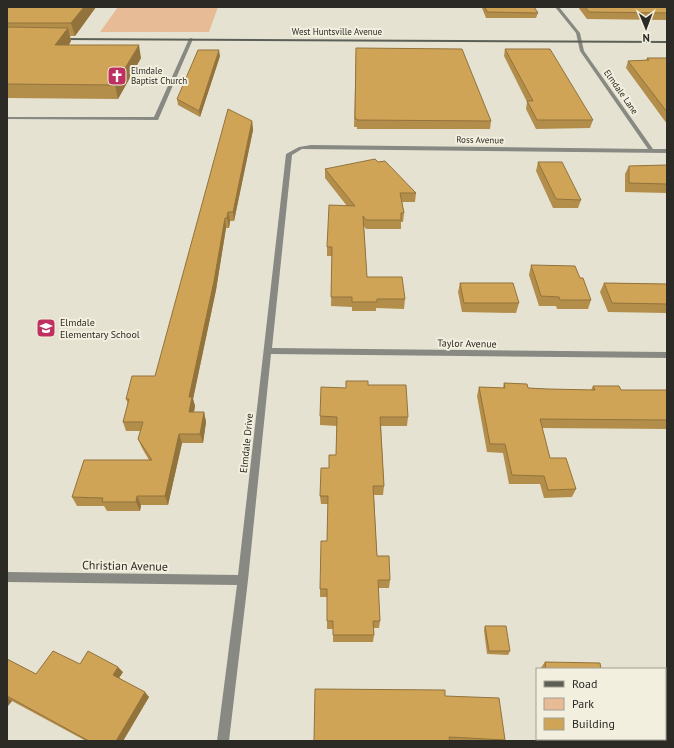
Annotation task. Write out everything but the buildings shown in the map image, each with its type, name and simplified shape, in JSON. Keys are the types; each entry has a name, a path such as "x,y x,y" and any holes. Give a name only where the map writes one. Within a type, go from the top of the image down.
{"main road":[{"name":"West Huntsville Avenue","path":"53,38 667,42"}],"street":[{"name":"Elmdale Lane","path":"557,7 578,33 582,51 652,151"},
{"path":"7,118 156,118 191,39"},
{"name":"Ross Avenue","path":"294,150 311,148 667,151"},
{"name":"Elmdale Drive","path":"223,741 243,580 288,158 289,154 294,150"},
{"name":"Taylor Avenue","path":"267,350 667,355"},
{"name":"Christian Avenue","path":"7,577 243,580"}],"green space":[{"path":"118,7 218,7 209,32 100,32"}],"place":[{"name":"Elmdale Baptist Church","path":"117,76"},
{"name":"Elmdale Elementary School","path":"46,328"}]}
